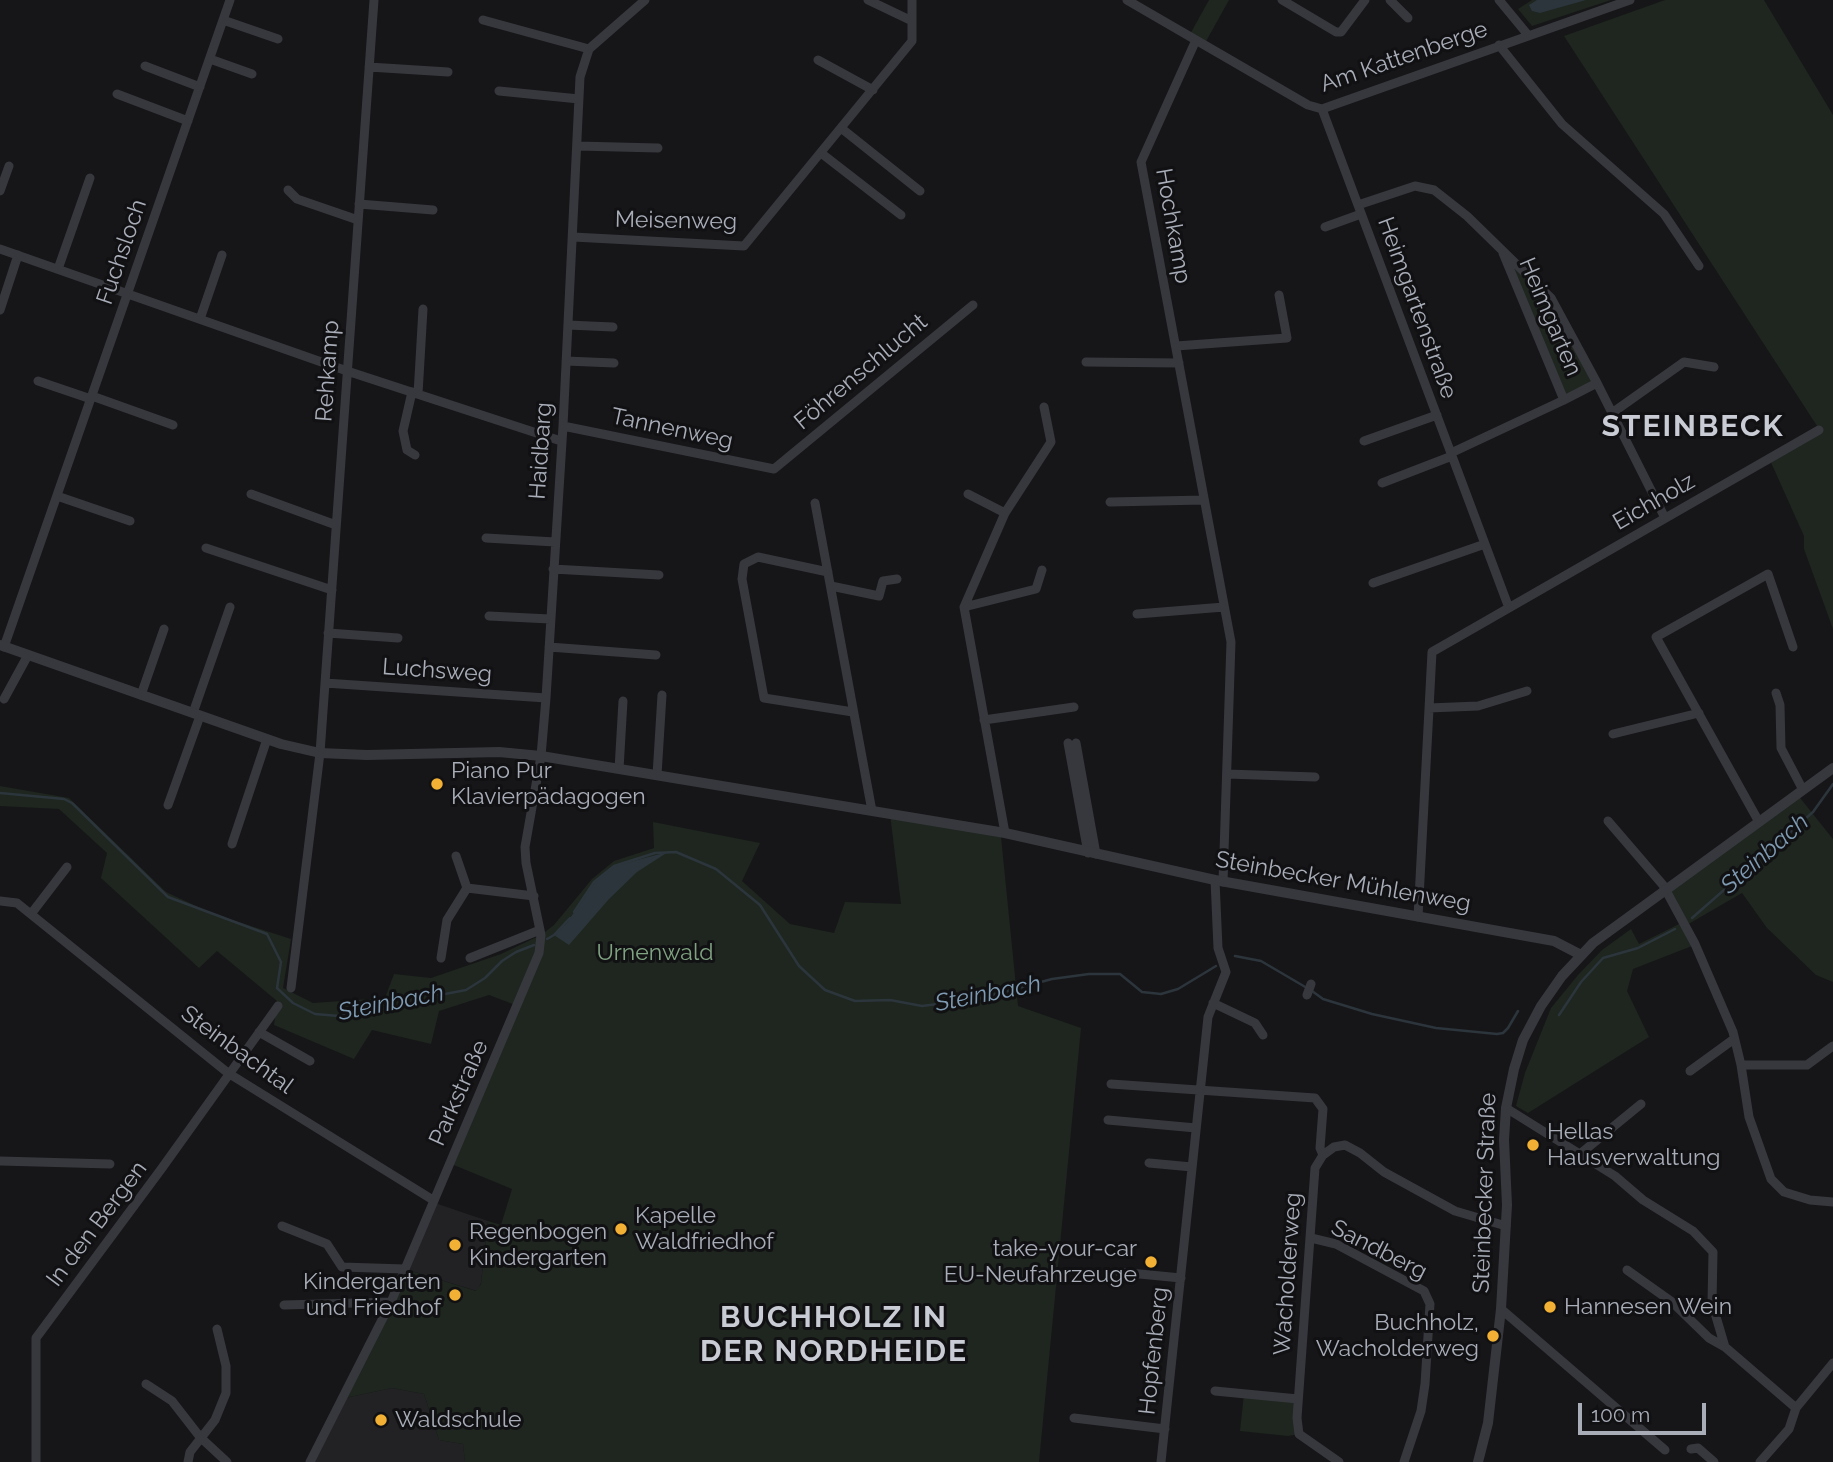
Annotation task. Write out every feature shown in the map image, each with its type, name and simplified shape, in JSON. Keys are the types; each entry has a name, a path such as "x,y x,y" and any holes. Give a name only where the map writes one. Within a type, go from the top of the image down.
{"street":[{"name":"Fuchsloch","path":"2,646 92,398 230,0"},
{"name":"Rehkamp","path":"320,753 374,0"},
{"path":"483,20 589,49 645,0"},
{"path":"868,0 912,21"},
{"name":"Meisenweg","path":"573,237 744,246 912,41 912,0"},
{"name":"Am Kattenberge","path":"1127,0 1308,105 1322,109 1630,0"},
{"path":"1282,0 1336,32 1341,32 1365,0"},
{"path":"1390,0 1408,18"},
{"path":"1499,0 1528,35"},
{"path":"223,20 278,39"},
{"name":"Hochkamp","path":"1196,40 1141,162 1231,642 1227,774 1219,881"},
{"path":"1499,45 1562,124 1664,215 1699,266"},
{"name":"Haidbarg","path":"541,756 563,426 580,76 589,49"},
{"path":"210,59 252,74"},
{"path":"818,60 873,90"},
{"path":"145,66 200,87"},
{"path":"369,67 447,72"},
{"path":"499,91 579,99"},
{"path":"117,94 188,121"},
{"name":"Heimgartenstraße","path":"1322,109 1509,608"},
{"path":"841,128 920,191"},
{"path":"577,146 657,148"},
{"path":"821,153 901,215"},
{"path":"0,191 9,166"},
{"path":"58,269 90,178"},
{"name":"Heimgarten","path":"1360,209 1415,186 1434,190 1467,216 1552,298 1665,518"},
{"path":"288,190 297,199 358,220"},
{"path":"359,204 433,210"},
{"name":"Heimgartenstraße","path":"1325,227 1360,209"},
{"name":"Heimgarten","path":"1501,248 1564,400"},
{"path":"0,249 347,371 561,441"},
{"path":"200,319 222,255"},
{"path":"0,310 18,256"},
{"path":"1176,346 1287,338 1279,295"},
{"name":"Föhrenschlucht","path":"774,470 974,304"},
{"path":"415,455 407,450 402,431 415,393 423,309"},
{"path":"568,325 613,327"},
{"path":"566,361 614,363"},
{"path":"1086,362 1179,363"},
{"path":"1612,412 1684,362 1714,367"},
{"path":"38,381 173,425"},
{"name":"Heimgarten","path":"1451,454 1597,383"},
{"path":"1005,833 964,607 1005,513 1051,442 1044,407"},
{"name":"Heimgartenstraße","path":"1364,441 1437,415"},
{"name":"Tannenweg","path":"563,426 774,470"},
{"name":"Eichholz","path":"1509,608 1819,430"},
{"path":"1382,483 1451,454"},
{"path":"251,494 336,525"},
{"path":"968,495 1005,513"},
{"path":"57,496 130,522"},
{"path":"1110,502 1205,500"},
{"path":"815,503 872,811"},
{"path":"486,538 555,542"},
{"path":"1373,583 1485,544"},
{"path":"206,548 332,590"},
{"path":"828,572 758,557 744,564 742,579 764,698 853,712"},
{"path":"553,569 659,575"},
{"path":"964,607 1036,589 1042,570"},
{"path":"1759,822 1656,637 1768,574 1793,647"},
{"path":"831,586 879,596 883,582 897,579"},
{"path":"168,805 230,607"},
{"path":"1137,614 1224,607"},
{"path":"1418,917 1432,652 1509,608"},
{"path":"489,616 550,619"},
{"path":"141,695 164,629"},
{"path":"328,634 398,638"},
{"name":"Steinbecker Mühlenweg","path":"2,646 267,739 320,753 368,755 499,752 541,756 1005,833 1219,881 1554,941 1581,955"},
{"path":"549,647 656,655"},
{"path":"4,699 28,655"},
{"name":"Luchsweg","path":"325,683 546,698"},
{"path":"1429,708 1478,706 1527,691"},
{"path":"1776,693 1780,705 1781,748 1803,790"},
{"path":"657,775 662,695"},
{"path":"619,769 623,701"},
{"path":"984,720 1074,707"},
{"path":"1613,734 1699,713"},
{"path":"232,844 267,739"},
{"path":"1072,743 1092,853"},
{"path":"291,988 320,753"},
{"name":"Parkstraße","path":"310,1462 391,1302 539,953 540,930 525,847 541,756"},
{"name":"Steinbecker Straße","path":"1478,1462 1488,1423 1501,1309 1506,1226 1506,1108 1523,1040 1562,975 1607,931 1833,768"},
{"path":"1227,774 1315,777"},
{"path":"1608,821 1666,889 1695,944 1734,1039 1749,1117 1771,1179 1784,1192 1810,1200 1833,1202"},
{"path":"456,856 467,888"},
{"path":"31,914 67,867"},
{"name":"Hopfenberg","path":"1161,1462 1208,1017 1226,972 1218,948 1219,881"},
{"path":"467,888 534,896"},
{"path":"441,958 447,920 467,888"},
{"name":"Steinbachtal","path":"0,901 17,903 228,1073 433,1200"},
{"path":"470,958 540,930"},
{"path":"1307,995 1311,984"},
{"path":"1213,1003 1255,1023 1263,1035"},
{"name":"In den Bergen","path":"36,1462 36,1338 278,1006"},
{"path":"258,1032 310,1061"},
{"path":"1690,1071 1734,1039"},
{"path":"1741,1065 1807,1065 1833,1046"},
{"path":"1111,1084 1200,1092"},
{"name":"Wacholderweg","path":"1200,1092 1315,1098 1323,1109 1320,1148 1323,1155 1315,1168 1297,1419 1299,1434 1339,1462"},
{"path":"1580,1154 1641,1104"},
{"path":"1506,1108 1615,1176 1643,1200 1693,1231 1713,1252 1712,1303 1725,1347"},
{"path":"1108,1120 1196,1128"},
{"path":"1323,1155 1334,1147 1345,1145 1384,1172 1455,1211 1506,1226"},
{"path":"0,1161 110,1164"},
{"path":"1149,1163 1192,1167"},
{"path":"282,1226 327,1244 342,1267 405,1269"},
{"name":"Sandberg","path":"1311,1238 1336,1244 1424,1291 1430,1304 1421,1411 1405,1462"},
{"path":"1627,1270 1672,1302 1709,1338 1725,1347 1796,1408"},
{"name":"Hopfenberg","path":"1119,1272 1181,1278"},
{"path":"284,1305 391,1302"},
{"name":"Steinbecker Straße","path":"1501,1309 1665,1450"},
{"path":"188,1462 190,1452 215,1420 226,1393 226,1366 216,1329"},
{"path":"1760,1462 1789,1429 1796,1408 1833,1363"},
{"path":"146,1384 172,1401 201,1437 226,1462"},
{"path":"1215,1391 1298,1399"},
{"name":"Hopfenberg","path":"1074,1418 1165,1429"},
{"path":"1691,1449 1698,1448 1714,1462"}],"shaded area":[{"path":"1537,0 1586,0 1540,13 1532,11 1529,5"},
{"path":"668,852 637,872 569,945 554,935 567,923 594,882 614,866"},
{"path":"432,1202 488,1221 481,1283 477,1291 405,1269"},
{"name":"Waldschule","path":"392,1388 424,1394 439,1440 463,1444 465,1462 310,1462 340,1399"}],"green space":[{"path":"1209,0 1229,0 1204,45 1189,36"},
{"path":"1532,0 1611,0 1532,26 1518,9"},
{"path":"1665,0 1764,0 1833,115 1833,629 1804,549 1804,536 1769,458 1819,429 1564,36"},
{"path":"1501,248 1551,298 1597,383 1564,400"},
{"name":"Urnenwald","path":"0,786 69,798 166,892 211,913 291,939 283,988 313,1003 385,998 394,974 431,978 501,954 541,935 554,925 592,879 614,861 654,848 653,822 760,843 742,881 790,924 834,933 845,902 901,904 890,814 1001,837 1018,1006 1081,1028 1039,1462 465,1462 463,1444 439,1440 424,1394 392,1388 340,1399 405,1269 476,1291 481,1284 488,1221 501,1225 512,1189 449,1163 518,1006 489,995 439,1011 431,1044 372,1030 354,1059 274,1025 277,1001 217,951 199,968 101,878 107,853 59,809 0,806"},
{"path":"1797,794 1833,839 1833,982 1816,975 1767,928 1742,893 1685,926 1666,889"},
{"path":"1681,923 1692,946 1633,969 1627,991 1649,1037 1528,1113 1516,1106 1525,1073 1551,1008 1578,975 1602,950 1631,929 1639,944"},
{"path":"1244,1394 1298,1399 1299,1434 1288,1436 1240,1431"}],"waterway":[{"name":"Steinbach","path":"1692,918 1813,812 1833,784"},
{"name":"Steinbach","path":"0,793 64,799 72,803 168,897 267,934 281,962 277,988 293,1003 315,1014 339,1016 388,999 466,990 485,978 502,961 534,945"},
{"name":"Steinbach","path":"574,912 594,882 614,866 655,853 676,852 716,869 760,905 799,966 825,990 855,1001 890,1000 922,1006 978,999 1052,979 1089,974 1120,974 1142,992 1161,994 1178,989 1216,966"},
{"name":"Steinbach","path":"547,939 570,918"},
{"name":"Steinbach","path":"1559,1015 1581,982 1603,958 1638,948 1675,929"},
{"name":"Steinbach","path":"1235,956 1261,961 1307,988"},
{"name":"Steinbach","path":"1312,991 1323,999 1372,1014 1436,1028 1497,1034 1508,1028 1518,1011"}],"place":[{"name":"Piano Pur Klavierpädagogen","path":"437,784"},
{"name":"Hellas Hausverwaltung","path":"1533,1145"},
{"name":"Kapelle Waldfriedhof","path":"621,1229"},
{"name":"Regenbogen Kindergarten","path":"455,1245"},
{"name":"take-your-car EU-Neufahrzeuge","path":"1151,1262"},
{"name":"Kindergarten und Friedhof","path":"455,1295"},
{"name":"Hannesen Wein","path":"1550,1307"},
{"name":"Buchholz, Wacholderweg","path":"1493,1336"},
{"name":"Waldschule","path":"381,1420"}],"district":[{"name":"STEINBECK","path":"1693,427"},
{"name":"BUCHHOLZ IN DER NORDHEIDE","path":"834,1335"}]}
